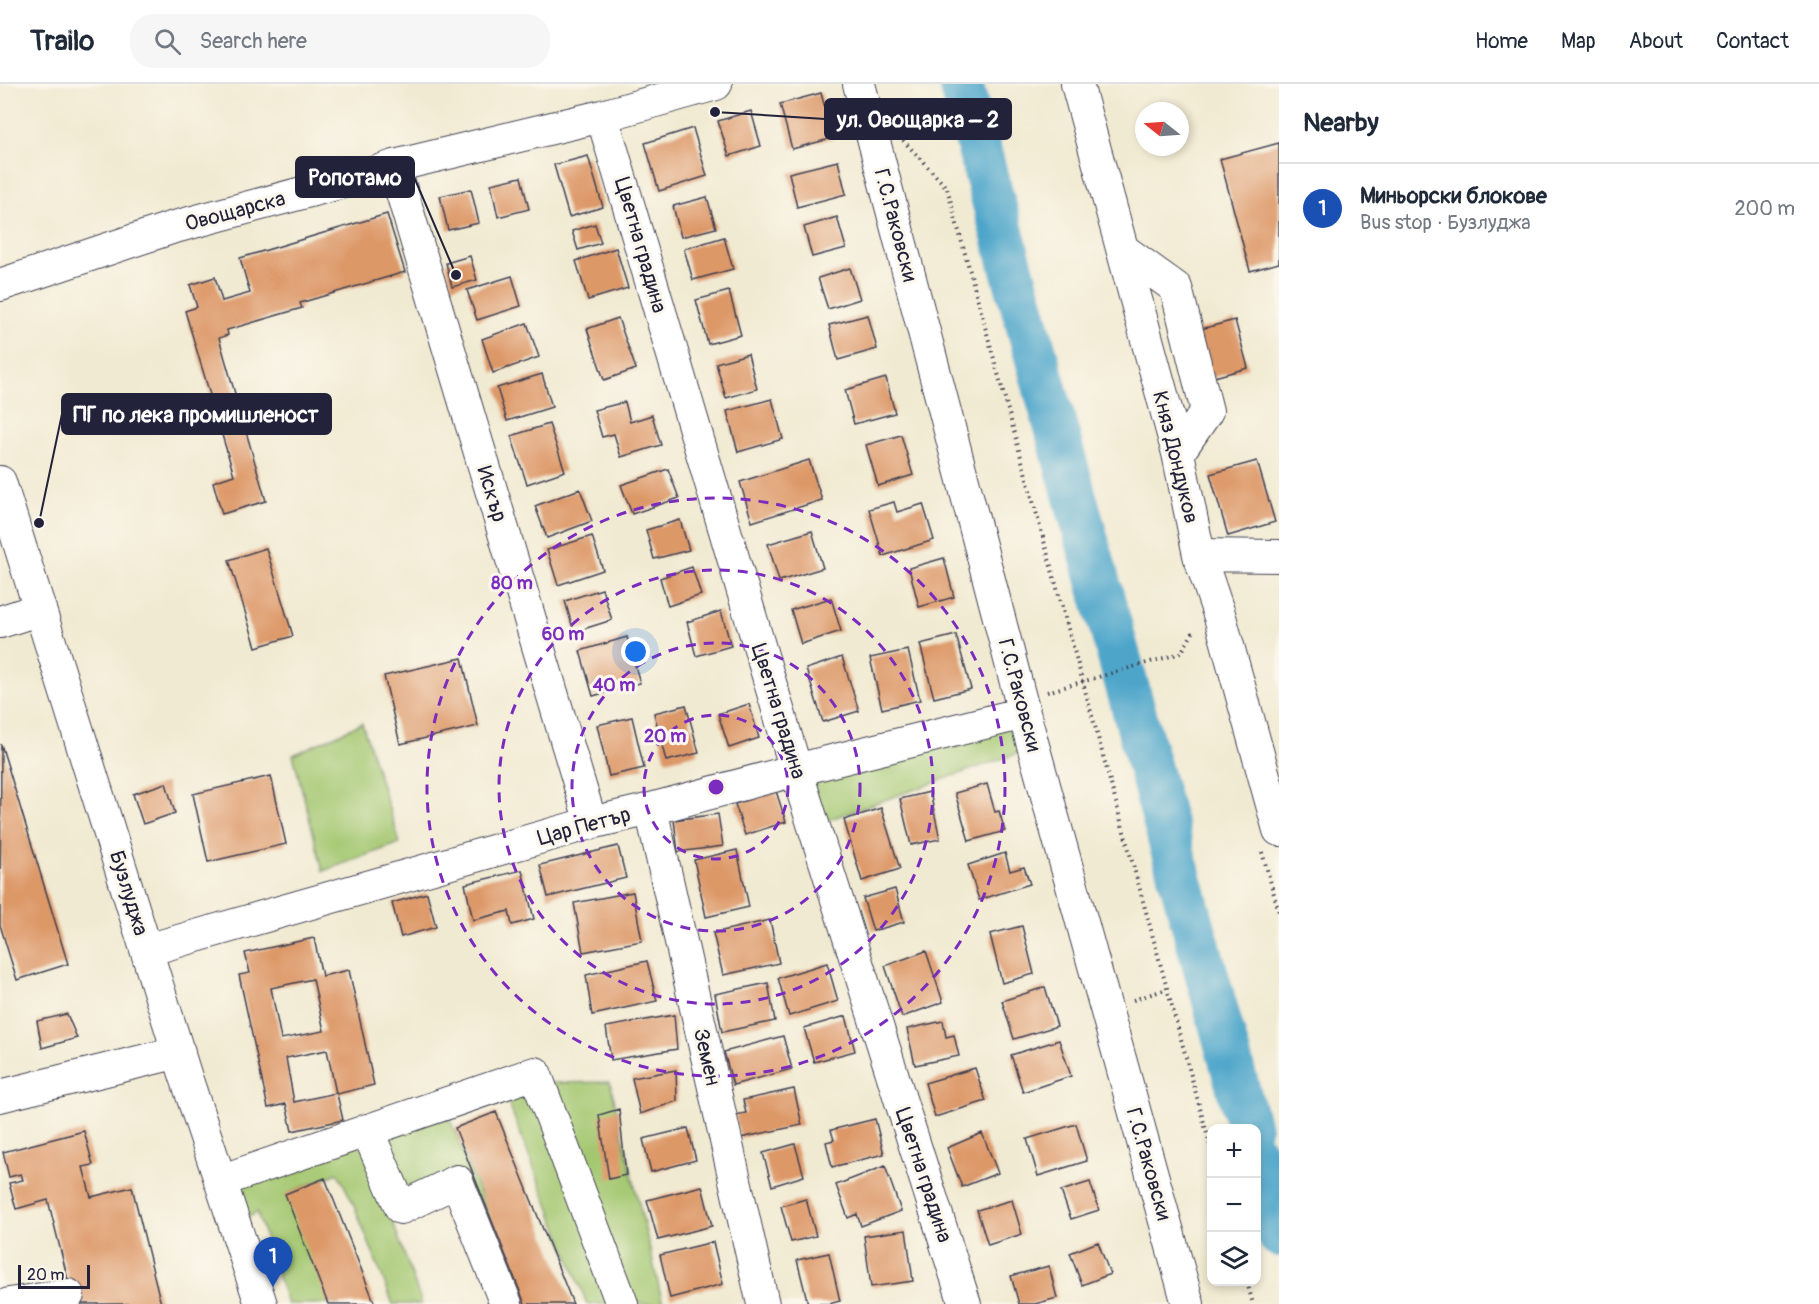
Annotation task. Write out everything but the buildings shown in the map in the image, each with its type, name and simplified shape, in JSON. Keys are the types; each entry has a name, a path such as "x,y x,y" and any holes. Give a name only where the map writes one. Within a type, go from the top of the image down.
{"street":[{"name":"Овощарска","path":"0,285 171,228 351,180 394,166 603,116 716,84"},
{"name":"Г.С.Раковски","path":"859,84 1022,706 1106,1008 1182,1302"},
{"name":"Княз Дондуков","path":"1077,84 1178,453 1199,555 1220,617 1279,830"},
{"name":"Цветна градина","path":"603,116 796,770 965,1304"},
{"name":"Искър","path":"394,166 591,823"},
{"path":"1122,249 1176,288 1207,411 1178,453"},
{"name":"Бузлуджа","path":"0,482 178,1052 261,1304"},
{"path":"1199,555 1279,556"},
{"path":"0,622 40,609"},
{"name":"Цар Петър","path":"147,950 591,823 796,770 1022,706"},
{"name":"Земен","path":"651,809 763,1304"},
{"path":"0,1096 178,1052"},
{"path":"220,1181 535,1073 622,1304"},
{"path":"367,1131 401,1209 457,1181 506,1304"},
{"path":"9,1304 68,1294"}],"path":[{"path":"900,137 947,188 1207,1134"},
{"path":"1022,706 1081,682 1181,653 1199,623 1220,617"},
{"path":"1106,1008 1167,989"},
{"path":"1248,1286 1253,1304"}],"green space":[{"path":"1019,721 1027,750 819,823 806,783"},
{"path":"362,723 400,843 323,871 293,755"},
{"path":"610,1082 663,1304 587,1304 501,1084"},
{"path":"447,1112 524,1304 510,1304 458,1176 402,1205 379,1183 422,1304 393,1304 353,1203 338,1173 293,1191 339,1304 287,1304 257,1212 242,1222 227,1185"}],"waterway":[{"path":"961,84 1248,1124"},
{"path":"1261,1172 1279,1235"}],"place":[{"name":"ул. Овощарка – 2","path":"715,112"},
{"name":"Ропотамо","path":"456,275"},
{"name":"ПГ по лека промишленост","path":"39,523"},
{"name":"Миньорски блокове","path":"273,1287"}]}
